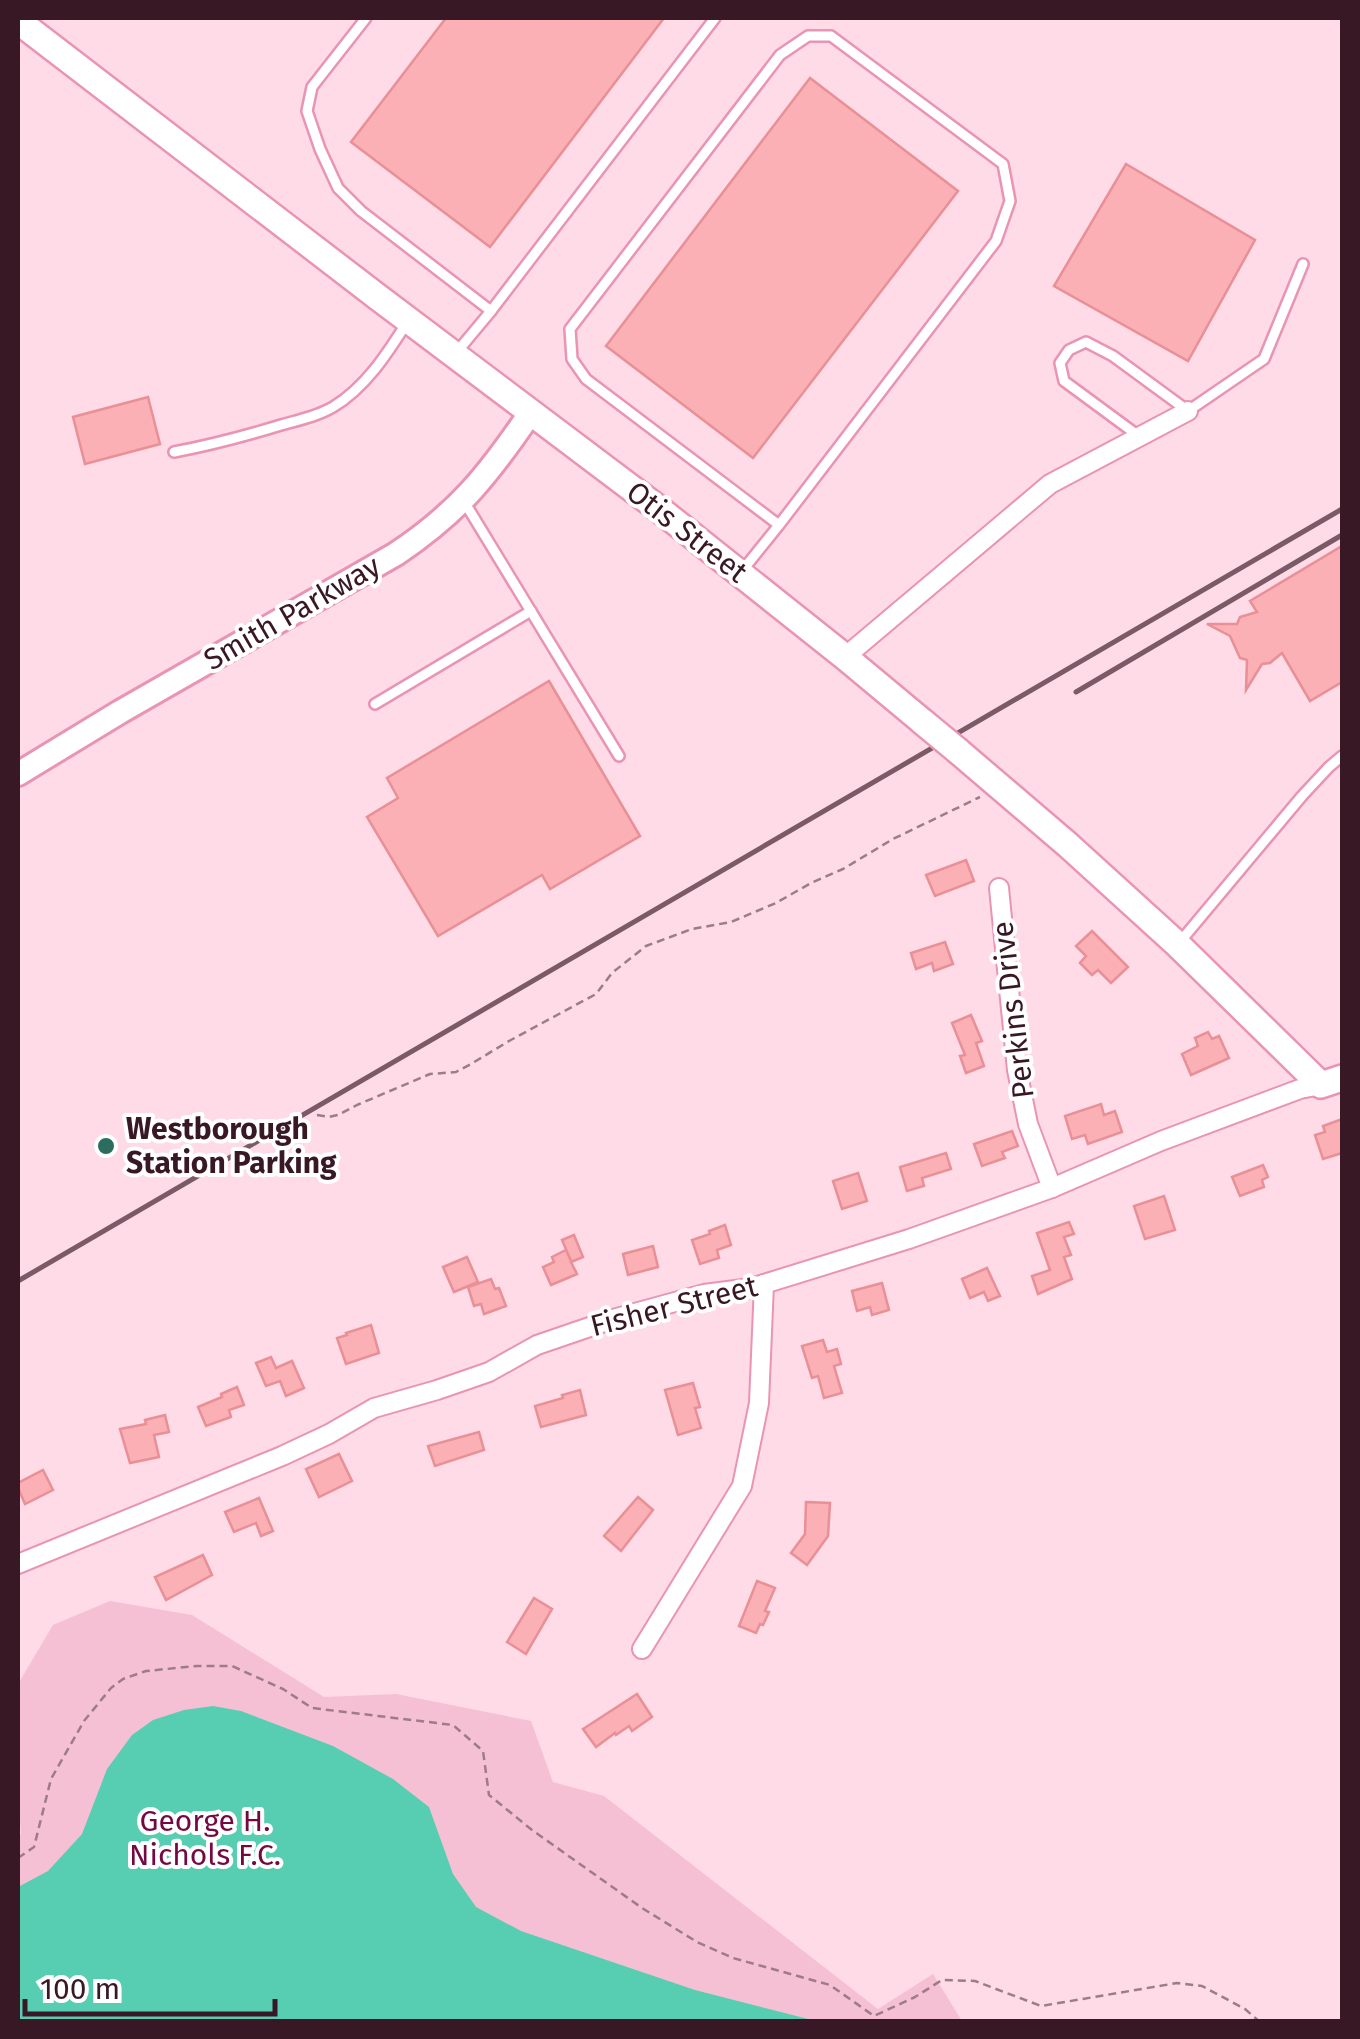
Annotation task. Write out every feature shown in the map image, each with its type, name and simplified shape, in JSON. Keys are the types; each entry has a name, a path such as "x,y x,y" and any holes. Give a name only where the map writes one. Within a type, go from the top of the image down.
{"main road":[{"name":"Otis Street","path":"18,21 660,508 845,656 1068,846 1332,1081"}],"street":[{"path":"845,656 1050,484 1188,411"},
{"name":"Smith Parkway","path":"18,774 421,538 464,501 531,412"},
{"name":"Perkins Drive","path":"999,888 1017,1070 1028,1124 1052,1188"},
{"name":"Fisher Street","path":"18,1564 282,1456 374,1408 489,1372 538,1345 613,1319 704,1294 764,1284 910,1239 1052,1188 1160,1141 1300,1088 1332,1081"},
{"path":"642,1649 742,1486 759,1403 764,1284"}],"lane":[{"path":"366,18 312,87 306,111 320,148 338,188 361,211 491,311"},
{"path":"455,356 715,18"},
{"path":"741,573 779,524 996,241 1010,201 1003,164 831,36 808,36 780,55 570,330 572,359 586,379 779,524"},
{"path":"1140,436 1064,381 1060,362 1069,350 1086,342 1100,348 1188,411 1264,359 1303,264"},
{"path":"174,452 245,437 334,406 377,367 409,321"},
{"path":"464,501 619,756"},
{"path":"375,704 531,611"},
{"path":"1178,945 1302,796 1342,756"}],"path":[{"path":"316,1115 329,1118 430,1074 456,1072 596,994 612,973 646,946 692,929 731,922 776,903 998,786"},
{"path":"18,1858 34,1847 51,1780 84,1721 111,1688 122,1679 146,1671 232,1666 283,1689 312,1708 453,1725 483,1751 489,1795 642,1908 696,1942 733,1958 830,1985 874,2016 942,1980 975,1981 1041,2006 1178,1983 1202,1986 1260,2022"}],"green space":[{"name":"George H. Nichols F.C.","path":"110,1601 192,1615 324,1697 396,1694 531,1721 553,1782 604,1796 878,2009 933,1974 962,2021 18,2021 18,1684 53,1625"}],"shaded area":[{"path":"213,1706 241,1711 333,1746 393,1779 429,1807 453,1874 476,1907 521,1931 695,1990 816,2021 18,2021 18,1887 48,1871 82,1834 107,1769 132,1735 153,1720"}],"building":[{"path":"446,18 664,18 490,247 351,142"},
{"path":"810,78 958,191 753,458 606,346"},
{"path":"1126,164 1255,240 1188,361 1054,286"},
{"path":"148,397 160,444 85,464 73,417"},
{"path":"1342,546 1342,682 1310,701 1282,653 1262,664 1246,690 1247,660 1240,658 1230,636 1207,624 1237,624 1240,617 1257,612 1250,601"},
{"path":"549,681 640,836 550,889 542,875 438,936 367,817 398,798 387,778"},
{"path":"966,860 974,881 935,896 926,875"},
{"path":"1092,931 1128,967 1111,983 1098,970 1092,975 1080,963 1086,956 1076,946"},
{"path":"945,942 953,964 934,971 932,963 916,969 911,953"},
{"path":"971,1015 982,1041 976,1043 984,1066 966,1073 960,1056 965,1055 952,1023"},
{"path":"1208,1032 1212,1039 1219,1036 1229,1058 1191,1075 1182,1054 1198,1046 1195,1038"},
{"path":"1101,1104 1104,1115 1115,1111 1122,1132 1088,1144 1085,1135 1072,1139 1065,1116"},
{"path":"1342,1119 1342,1153 1323,1159 1315,1135 1325,1132 1323,1126"},
{"path":"1012,1131 1018,1146 1002,1152 1005,1158 982,1166 974,1144"},
{"path":"946,1153 951,1169 922,1178 924,1186 907,1191 900,1167"},
{"path":"1263,1165 1268,1177 1262,1180 1264,1187 1240,1196 1232,1177"},
{"path":"858,1173 867,1201 842,1209 833,1181"},
{"path":"1164,1196 1175,1230 1145,1239 1134,1206"},
{"path":"1069,1222 1074,1234 1064,1237 1071,1255 1064,1257 1072,1279 1038,1294 1032,1276 1050,1270 1037,1233"},
{"path":"725,1225 731,1245 717,1250 719,1258 700,1264 692,1240"},
{"path":"574,1235 583,1257 571,1262 577,1274 551,1285 543,1267 566,1250 571,1261 562,1240"},
{"path":"653,1246 658,1267 628,1275 623,1254"},
{"path":"467,1257 478,1282 454,1292 443,1267"},
{"path":"987,1268 1000,1296 988,1301 984,1292 970,1298 962,1279"},
{"path":"491,1279 506,1306 484,1314 481,1304 474,1306 468,1287"},
{"path":"882,1283 889,1310 872,1315 870,1307 857,1311 852,1291"},
{"path":"371,1325 379,1353 346,1364 337,1338"},
{"path":"823,1340 827,1352 837,1349 841,1364 834,1366 842,1393 824,1398 818,1376 812,1378 802,1346"},
{"path":"271,1357 276,1368 292,1361 304,1388 286,1396 280,1381 266,1386 256,1363"},
{"path":"693,1383 701,1428 678,1435 665,1390"},
{"path":"237,1387 244,1405 229,1410 231,1417 206,1426 198,1407"},
{"path":"580,1390 586,1415 541,1427 535,1406"},
{"path":"165,1415 169,1432 154,1435 159,1457 130,1463 120,1429"},
{"path":"479,1432 484,1450 435,1466 428,1446"},
{"path":"339,1454 352,1481 319,1497 306,1469"},
{"path":"43,1470 53,1490 25,1504 18,1483"},
{"path":"638,1497 653,1510 621,1551 604,1536"},
{"path":"259,1498 273,1531 261,1536 256,1523 234,1532 225,1512"},
{"path":"806,1502 830,1503 828,1536 807,1565 791,1553 805,1534"},
{"path":"203,1555 212,1575 166,1600 155,1577"},
{"path":"757,1581 775,1588 765,1611 769,1612 756,1633 739,1626"},
{"path":"534,1598 552,1609 526,1654 507,1642"},
{"path":"637,1694 652,1717 632,1731 629,1726 615,1733 596,1747 583,1729"}],"railway":[{"path":"18,1281 1342,509"},
{"path":"1076,692 1342,535"}],"place":[{"name":"Westborough Station Parking","path":"106,1146"}]}
